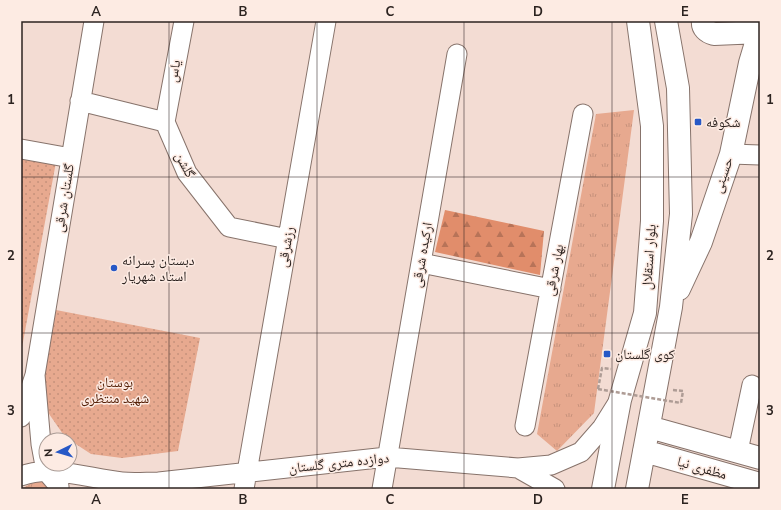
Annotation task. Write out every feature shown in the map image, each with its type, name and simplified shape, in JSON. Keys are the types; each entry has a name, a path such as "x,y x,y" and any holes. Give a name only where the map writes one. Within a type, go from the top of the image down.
{"main road":[{"name":"بلوار استقلال","path":"603,489 620,400 644,313 652,221 652,126 638,21"},
{"name":"بلوار استقلال","path":"637,489 671,307 681,214 678,88 666,21"},
{"path":"703,21 705,29 714,34 760,32"},
{"name":"حسینی","path":"671,307 701,242 731,154 750,63 756,43 760,39"},
{"path":"648,92 678,88"},
{"name":"مظفری نیا","path":"649,427 760,457"},
{"path":"688,438 680,441 676,449 692,465"},
{"name":"مظفری نیا","path":"644,451 760,484"}],"street":[{"name":"گلستان شرقی","path":"35,375 94,21"},
{"name":"یاس","path":"165,122 184,21"},
{"name":"رزشرقی","path":"246,481 326,21"},
{"name":"ارکیده شرقی","path":"382,489 457,54"},
{"path":"80,101 165,122"},
{"name":"بهار شرقی","path":"525,426 584,114"},
{"name":"گلشن","path":"165,122 187,172 229,228 288,239"},
{"path":"21,149 71,158"},
{"path":"731,154 760,155"},
{"path":"420,263 551,288"},
{"path":"21,417 35,375"},
{"path":"35,375 40,432"},
{"path":"738,451 752,385"},
{"path":"518,468 551,465 581,452 602,428 620,400"},
{"name":"دوازده متری گلستان","path":"53,472 152,486 246,481 387,457 518,468"},
{"path":"518,468 555,489"},
{"name":"دوازده متری گلستان","path":"21,476 40,472"},
{"path":"47,472 59,486 59,489"}],"path":[{"path":"602,368 598,389 681,403 683,391 673,390 672,397"}],"green space":[{"path":"634,110 594,413 557,451 537,434 596,114"},
{"path":"21,155 56,162 21,353"},
{"path":"445,210 544,231 540,275 435,252"},
{"name":"بوستان شهید منتظری","path":"56,310 200,338 178,451 122,458 91,454 78,446 78,432 62,432 47,411 41,380"},
{"path":"45,480 52,489 21,489 30,484"}],"place":[{"name":"شکوفه","path":"698,122"},
{"name":"دبستان پسرانه استاد شهريار","path":"114,268"},
{"name":"کوی گلستان","path":"607,354"}]}
